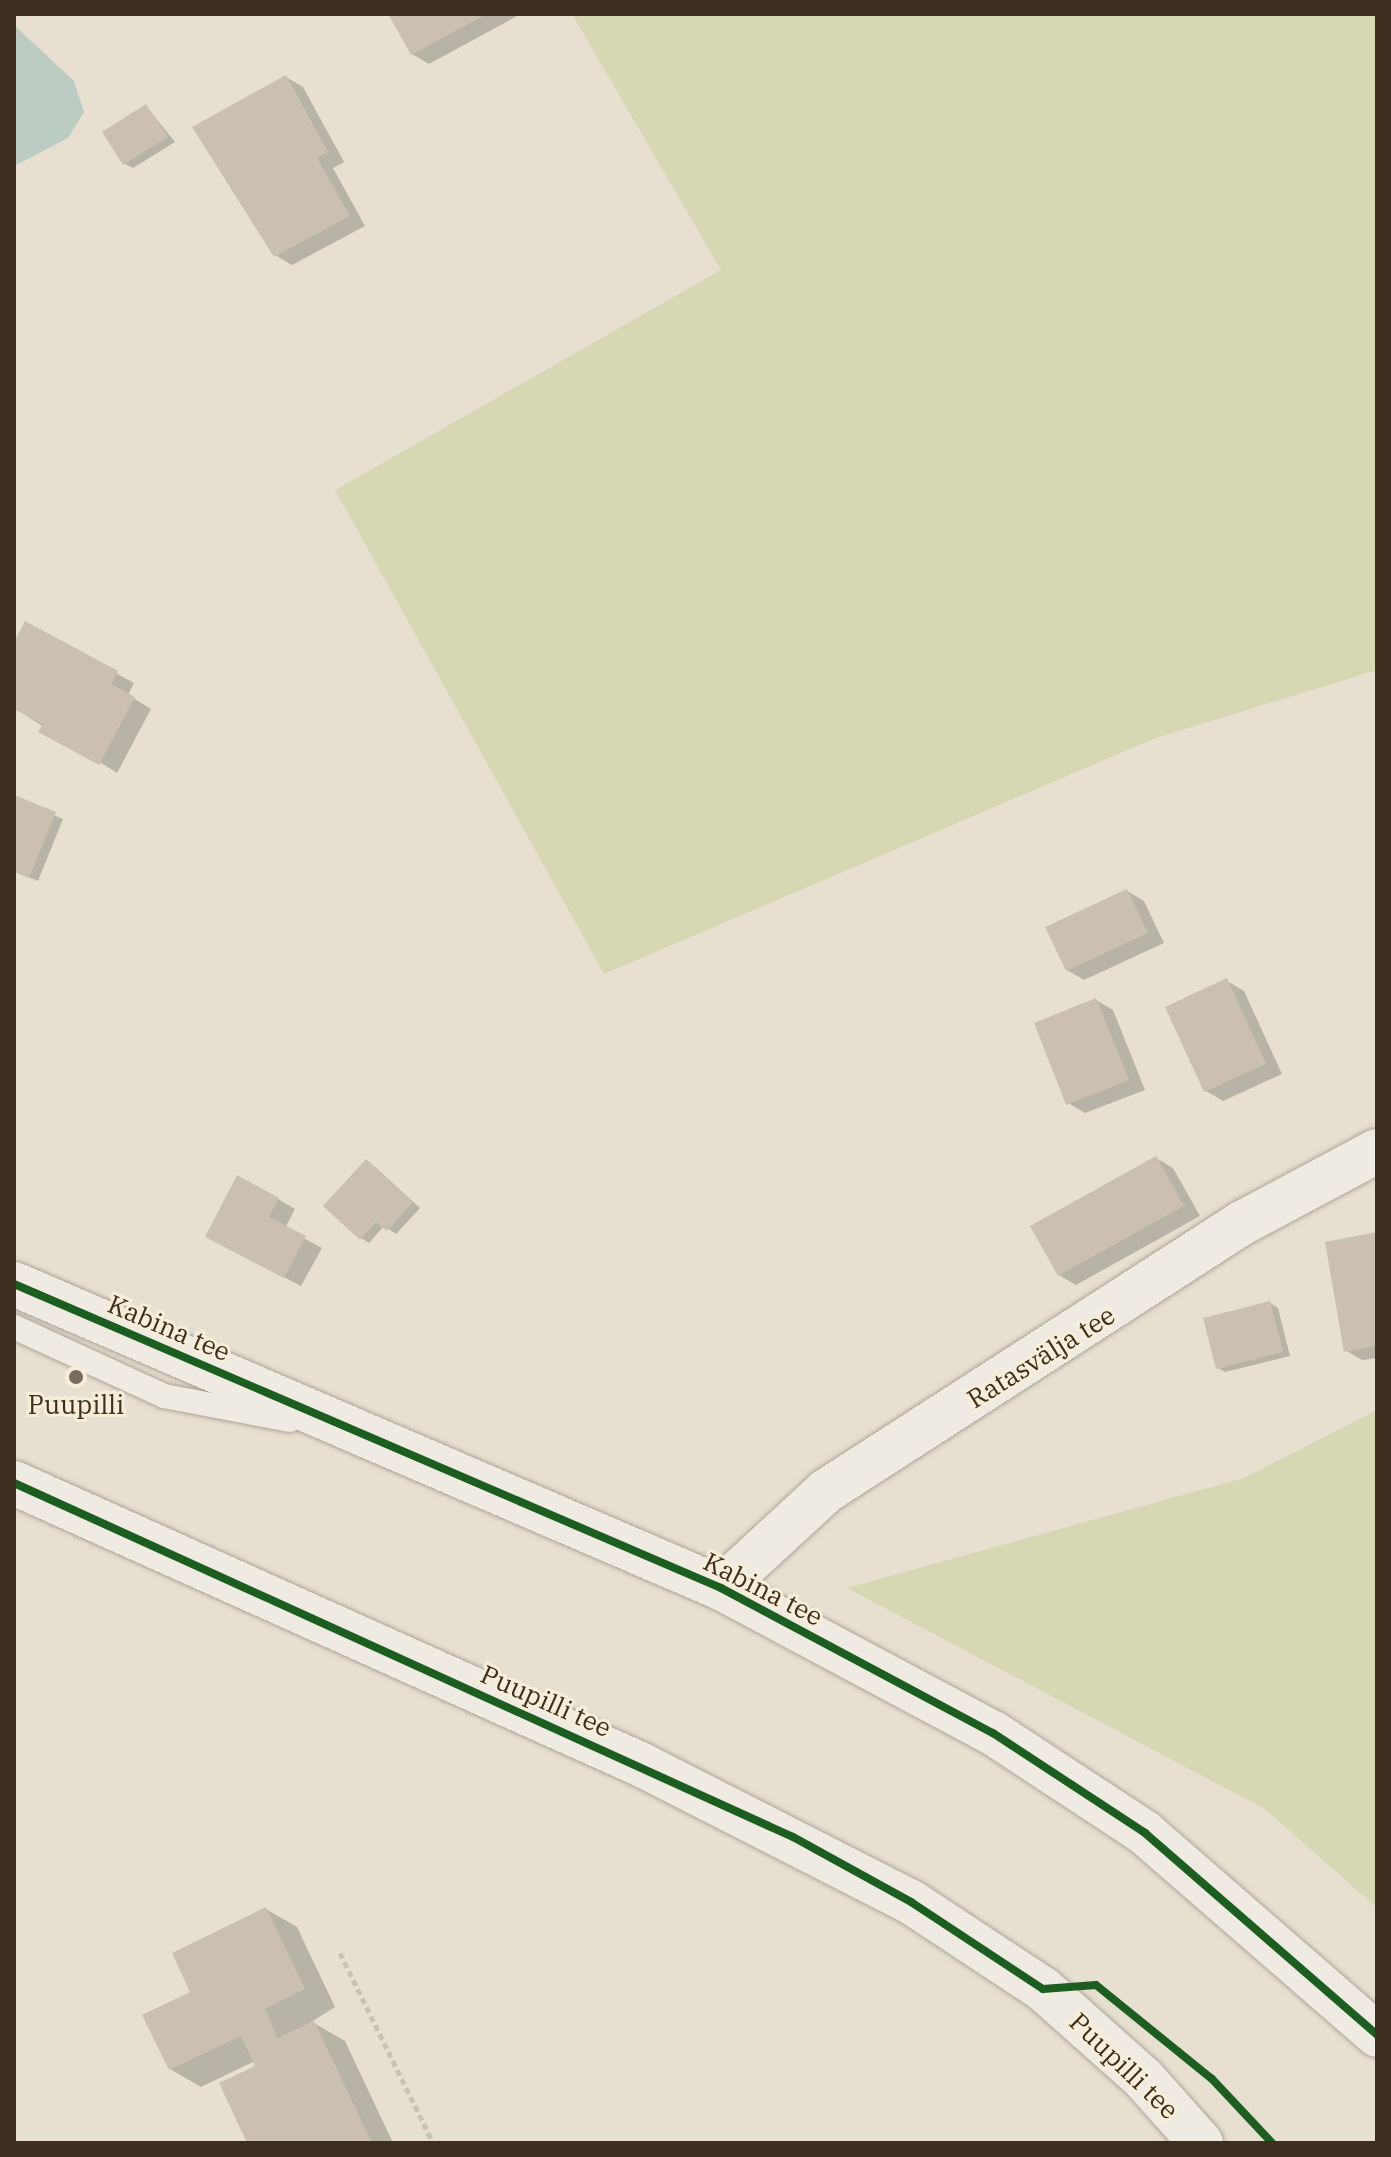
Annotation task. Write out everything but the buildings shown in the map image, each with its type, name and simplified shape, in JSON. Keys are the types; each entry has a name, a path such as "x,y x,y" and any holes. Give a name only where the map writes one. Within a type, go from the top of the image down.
{"street":[{"name":"Ratasvälja tee","path":"721,1588 826,1491 1244,1222 1377,1151"},
{"name":"Kabina tee","path":"14,1284 721,1588 993,1733 1145,1833 1377,2035"},
{"name":"Puupilli tee","path":"14,1483 642,1765 911,1902 1043,1989 1143,2078 1201,2143"}],"lane":[{"path":"14,1327 164,1396 360,1432"}],"path":[{"path":"340,1953 433,2143"}],"green space":[{"path":"572,14 1377,14 1377,670 1156,738 604,974 335,490 721,270"},
{"path":"1377,1410 1377,1908 1265,1809 847,1588 1244,1478"}],"shaded area":[{"path":"14,25 74,81 84,112 68,138 16,165"}],"cycle path":[{"path":"14,1284 721,1588 993,1733 1145,1833 1377,2035"},
{"path":"14,1483 793,1837 911,1902 1043,1989 1096,1985 1212,2079 1272,2143"}],"place":[{"name":"Puupilli","path":"76,1377"}]}
